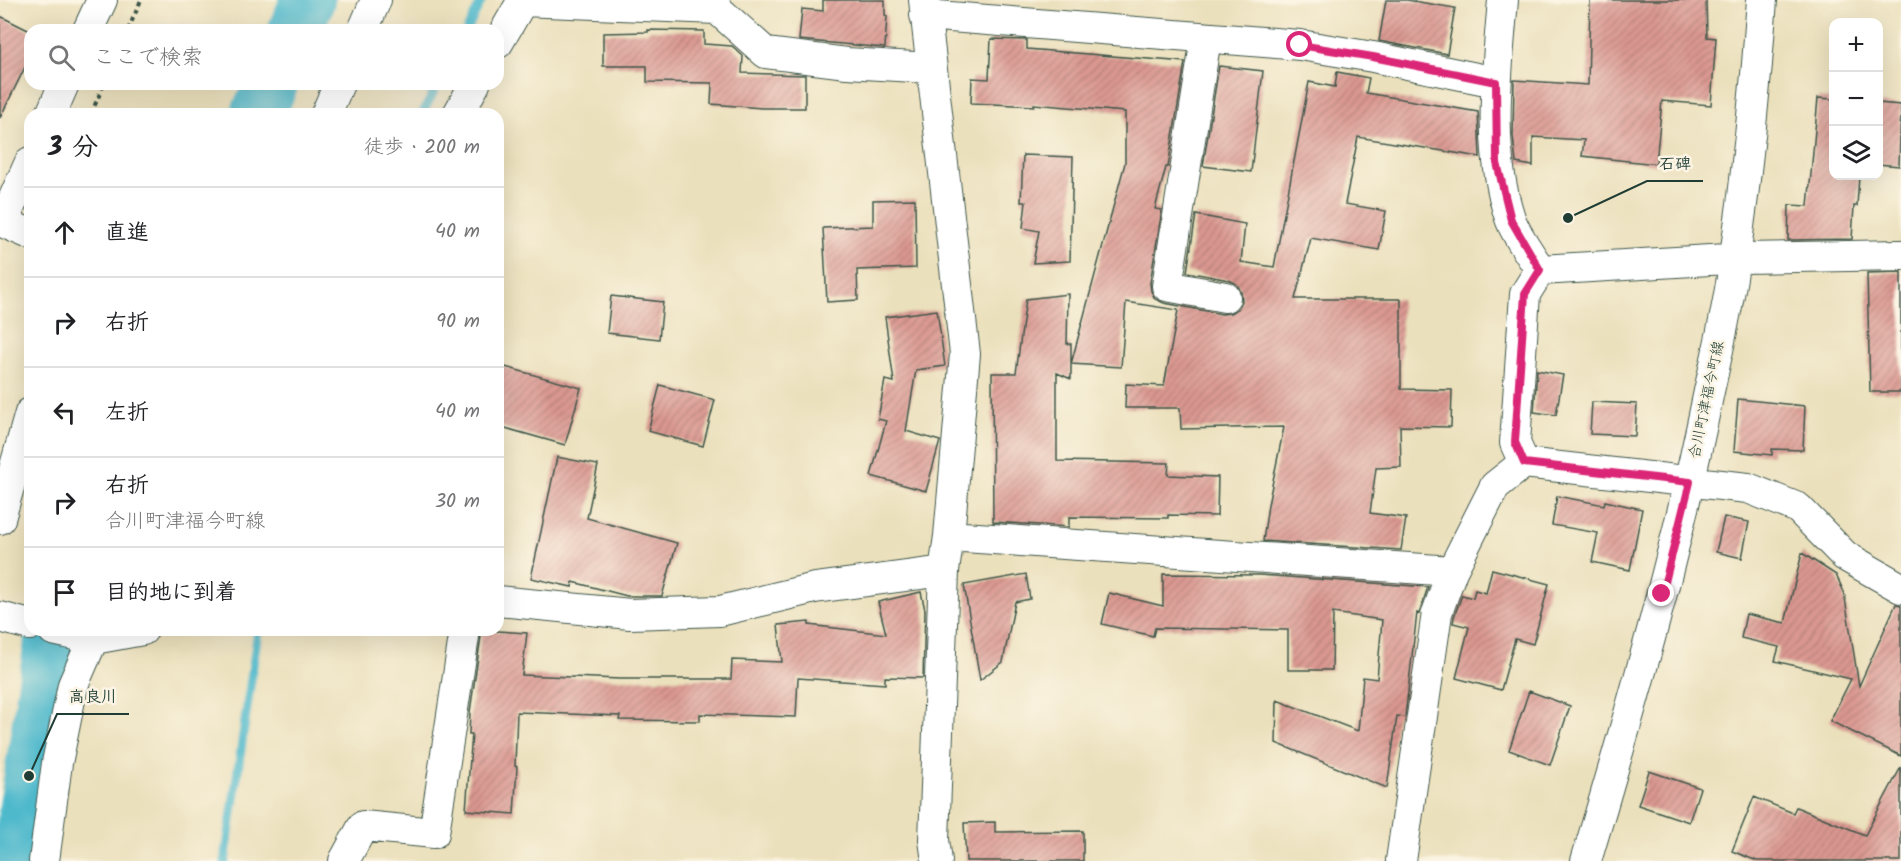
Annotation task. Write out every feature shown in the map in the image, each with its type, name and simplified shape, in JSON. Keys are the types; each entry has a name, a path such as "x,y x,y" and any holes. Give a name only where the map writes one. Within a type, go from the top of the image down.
{"street":[{"path":"91,24 102,0"},
{"path":"366,24 376,0"},
{"path":"504,33 523,0 717,9 766,53 847,63 931,68"},
{"path":"1503,0 1496,82 1497,163 1511,220 1540,270"},
{"name":"合川町津福今町線","path":"1586,861 1656,617 1690,482 1735,259 1762,0"},
{"path":"937,861 934,840 944,571 965,354 924,8 1206,38 1300,45 1496,82"},
{"path":"1206,38 1167,286 1225,297"},
{"path":"54,108 61,90"},
{"path":"329,108 336,90"},
{"path":"461,108 472,90"},
{"path":"11,226 24,182"},
{"path":"1540,270 1735,259 1901,255"},
{"path":"1524,463 1515,442 1525,294 1540,270"},
{"path":"0,519 24,434"},
{"path":"1401,861 1437,613 1452,571 1496,486 1524,463 1749,488 1798,508 1845,556 1901,588"},
{"path":"949,536 1452,571"},
{"path":"504,602 630,614 720,611 815,588 944,571"},
{"path":"44,861 57,763 73,685 94,636"},
{"path":"344,861 363,826 434,833 464,636"}],"path":[{"path":"131,24 141,0"},
{"path":"94,108 101,90"}],"building":[{"path":"823,0 885,0 885,15 887,16 885,48 799,40 802,9 823,11"},
{"path":"1386,0 1407,0 1455,8 1447,54 1379,41"},
{"path":"1590,0 1706,0 1707,37 1716,38 1711,105 1662,101 1656,164 1582,156 1584,140 1533,137 1533,166 1516,163 1513,136 1514,80 1588,85"},
{"path":"0,16 24,28 24,69 0,118"},
{"path":"648,30 704,31 704,44 732,46 743,56 742,73 805,75 805,108 762,108 711,104 712,83 647,82 647,66 603,66 603,33 648,32"},
{"path":"991,39 1027,40 1027,49 1185,62 1168,167 1166,167 1155,209 1162,210 1150,283 1151,291 1155,299 1164,303 1222,314 1238,309 1242,301 1241,292 1237,284 1229,280 1187,272 1196,215 1245,224 1241,262 1274,267 1309,82 1335,87 1337,72 1369,78 1366,93 1478,112 1480,157 1358,137 1345,204 1386,211 1379,250 1311,238 1295,299 1401,299 1401,389 1452,390 1451,427 1400,426 1401,467 1376,468 1370,513 1406,518 1401,550 1263,541 1284,427 1181,429 1180,408 1125,408 1126,384 1164,386 1178,310 1126,302 1121,367 1071,364 1125,163 1125,112 1034,104 1034,106 971,103 972,78 989,79"},
{"path":"1219,66 1263,71 1251,172 1203,166"},
{"path":"1818,98 1829,99 1829,180 1859,180 1852,239 1788,240 1789,205 1808,206"},
{"path":"1883,103 1901,105 1899,166 1883,164"},
{"path":"1023,155 1073,157 1070,261 1033,263 1039,231 1023,228 1026,202 1021,202"},
{"path":"915,199 916,268 857,270 858,300 827,302 823,228 873,226 873,200"},
{"path":"1901,272 1901,392 1870,392 1867,273"},
{"path":"1068,294 1067,344 1071,344 1071,379 1057,373 1057,461 1169,463 1168,475 1218,477 1217,516 1069,517 1069,527 993,522 992,373 1016,373 1026,299"},
{"path":"611,296 663,302 659,339 607,333"},
{"path":"937,310 945,366 916,370 906,431 940,441 926,491 871,476 886,421 878,419 885,380 894,382 885,317"},
{"path":"504,367 581,388 565,445 504,428"},
{"path":"1537,370 1563,375 1556,415 1534,412"},
{"path":"660,385 715,400 703,446 648,431"},
{"path":"1738,399 1805,406 1803,450 1772,449 1772,455 1734,451"},
{"path":"1592,402 1637,404 1635,436 1590,434"},
{"path":"557,457 598,465 587,518 677,543 662,596 627,596 573,582 572,587 531,578"},
{"path":"1557,496 1604,505 1605,501 1642,509 1630,570 1592,562 1598,533 1552,525"},
{"path":"1724,517 1749,522 1742,558 1716,552"},
{"path":"1802,553 1836,575 1844,592 1859,686 1896,604 1901,605 1901,756 1830,721 1851,679 1775,661 1779,647 1741,638 1746,614 1785,623"},
{"path":"1492,569 1549,584 1533,644 1515,639 1501,690 1456,678 1469,627 1453,623 1454,617 1462,595 1473,598 1475,590 1486,593"},
{"path":"1026,574 1030,599 1015,602 1003,662 980,680 964,585"},
{"path":"1163,574 1259,575 1428,587 1419,614 1417,613 1405,717 1397,716 1387,788 1276,743 1277,700 1358,731 1363,677 1377,679 1382,620 1333,613 1332,670 1288,670 1288,630 1155,628 1153,636 1102,624 1109,593 1163,606"},
{"path":"921,592 925,610 923,678 885,677 885,684 798,678 796,717 700,714 700,721 619,720 620,716 517,712 514,814 466,810 472,734 469,734 470,712 481,636 504,636 504,631 527,633 522,675 620,679 731,679 732,660 782,662 778,625 809,622 809,625 886,634 878,602"},
{"path":"1529,691 1570,706 1550,765 1509,750"},
{"path":"1901,767 1901,861 1757,861 1732,851 1754,797 1793,813 1796,807 1865,835"},
{"path":"1649,771 1700,788 1689,822 1638,805"},
{"path":"995,822 995,832 1083,831 1083,861 966,861 964,823"}],"waterway":[{"path":"298,24 308,0"},
{"path":"470,24 482,0"},
{"path":"261,108 268,90"},
{"path":"425,108 435,90"},
{"path":"18,861 52,636"},
{"path":"225,861 257,636"}],"place":[{"name":"石碑","path":"1568,218"},
{"name":"高良川","path":"29,776"}],"route":[{"path":"1300,45 1496,82 1497,163 1511,220 1540,270 1525,294 1515,442 1524,463 1690,482 1662,594"}]}
